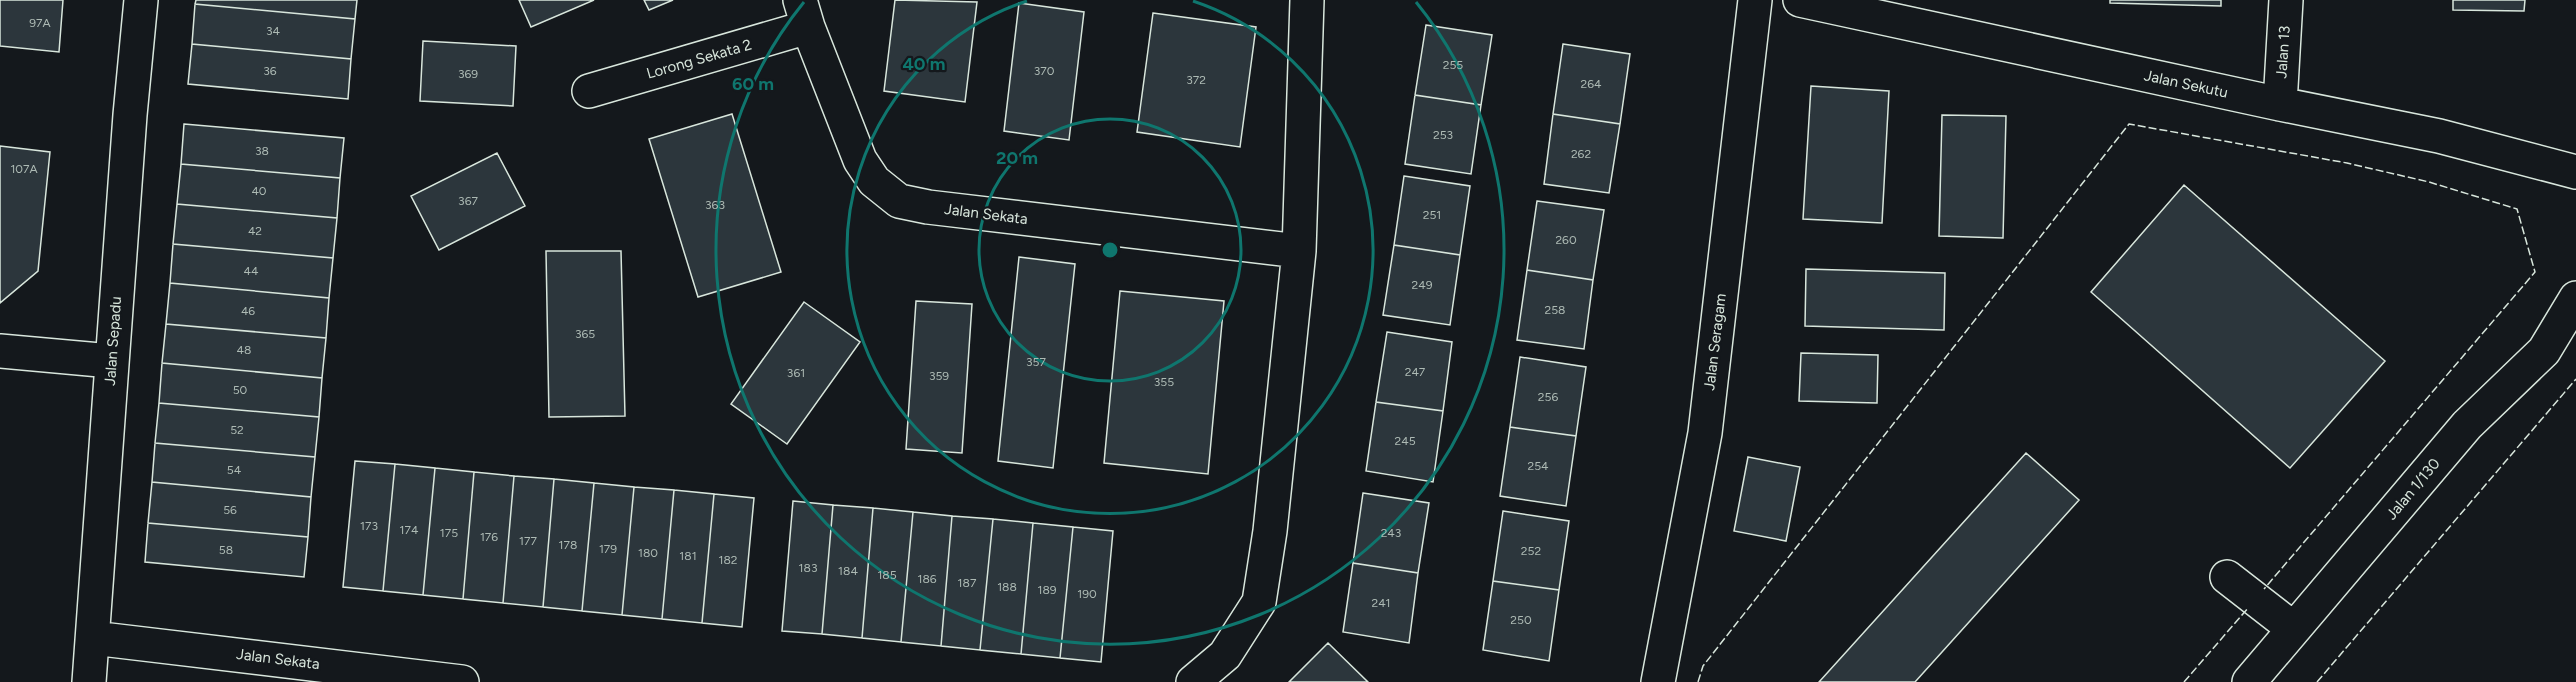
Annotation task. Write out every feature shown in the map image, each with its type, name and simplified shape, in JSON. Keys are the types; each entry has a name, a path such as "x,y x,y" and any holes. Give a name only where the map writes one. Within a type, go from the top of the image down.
{"street":[{"name":"Jalan Sepadu","path":"89,682 111,362 141,0"},
{"path":"1193,682 1225,655 1259,602 1270,531 1299,250 1307,0"},
{"name":"Jalan Seragam","path":"1658,682 1705,433 1755,0"},
{"name":"Jalan Sekutu","path":"1800,0 2280,104 2439,136 2574,174"},
{"name":"Jalan 13","path":"2280,104 2286,0"},
{"name":"Jalan Sekata","path":"804,14 860,160 874,181 899,201 928,207 1299,250"},
{"name":"Lorong Sekata 2","path":"589,91 804,14"},
{"name":"Jalan 1/130","path":"2249,682 2467,425 2544,351 2576,298"},
{"path":"0,351 111,362"},
{"path":"2227,577 2294,629"},
{"name":"Jalan Sekata","path":"93,638 462,682"}],"building":[{"path":"0,0 63,0 59,52 0,46"},
{"path":"196,0 357,0 355,19 195,4"},
{"path":"519,0 594,0 531,27"},
{"path":"644,0 673,0 649,10"},
{"path":"895,0 977,2 965,102 884,91"},
{"path":"2110,0 2221,0 2221,6 2110,3"},
{"path":"2453,0 2525,0 2524,11 2453,10"},
{"path":"1019,3 1084,12 1069,140 1004,131"},
{"path":"195,4 355,19 351,59 192,44"},
{"path":"1153,13 1256,27 1240,147 1137,132"},
{"path":"1426,25 1492,35 1481,105 1415,95"},
{"path":"423,41 516,46 513,106 420,101"},
{"path":"192,44 351,59 348,99 188,84"},
{"path":"1563,44 1630,54 1620,124 1553,114"},
{"path":"1811,86 1889,91 1882,223 1803,219"},
{"path":"1415,95 1481,105 1471,174 1405,164"},
{"path":"732,114 781,272 698,297 649,139"},
{"path":"1553,114 1620,124 1609,193 1544,184"},
{"path":"1942,115 2006,116 2003,238 1939,236"},
{"path":"184,124 344,138 340,178 181,164"},
{"path":"0,146 50,152 38,271 0,303"},
{"path":"497,153 525,206 439,250 411,196"},
{"path":"181,164 340,178 337,218 177,204"},
{"path":"1404,176 1470,186 1460,255 1394,245"},
{"path":"2184,185 2385,361 2290,468 2091,292"},
{"path":"1537,201 1604,210 1593,280 1527,270"},
{"path":"177,204 337,218 333,258 173,244"},
{"path":"173,244 333,258 329,298 170,283"},
{"path":"1394,245 1460,255 1450,325 1383,315"},
{"path":"546,251 621,251 625,416 549,417"},
{"path":"1019,257 1075,264 1053,468 998,461"},
{"path":"1806,269 1945,273 1944,330 1805,326"},
{"path":"1527,270 1593,280 1584,349 1517,340"},
{"path":"170,283 329,298 326,338 166,324"},
{"path":"1120,291 1224,301 1208,474 1104,463"},
{"path":"916,301 972,304 962,453 906,449"},
{"path":"804,302 860,342 787,444 731,404"},
{"path":"166,324 326,338 322,378 162,363"},
{"path":"1387,332 1452,342 1443,411 1376,402"},
{"path":"1801,353 1878,355 1877,403 1799,401"},
{"path":"1520,357 1586,367 1576,436 1510,427"},
{"path":"162,363 322,378 319,417 159,403"},
{"path":"1376,402 1443,411 1433,482 1366,471"},
{"path":"159,403 319,417 315,457 155,443"},
{"path":"1510,427 1576,436 1566,506 1500,496"},
{"path":"155,443 315,457 311,497 152,482"},
{"path":"2026,453 2079,500 1915,682 1819,682"},
{"path":"1748,457 1800,467 1786,541 1734,531"},
{"path":"355,461 395,464 383,591 343,587"},
{"path":"395,464 435,468 423,595 383,591"},
{"path":"435,468 474,472 463,599 423,595"},
{"path":"474,472 514,476 503,603 463,599"},
{"path":"514,476 554,479 543,607 503,603"},
{"path":"554,479 594,483 582,611 543,607"},
{"path":"152,482 311,497 308,537 148,523"},
{"path":"594,483 634,487 622,615 582,611"},
{"path":"634,487 674,490 662,619 622,615"},
{"path":"674,490 714,494 702,623 662,619"},
{"path":"1363,493 1429,503 1418,573 1353,563"},
{"path":"714,494 754,498 742,627 702,623"},
{"path":"793,501 833,505 822,634 782,631"},
{"path":"833,505 873,508 862,638 822,634"},
{"path":"873,508 913,512 901,642 862,638"},
{"path":"1503,511 1569,521 1559,590 1493,581"},
{"path":"913,512 952,516 941,646 901,642"},
{"path":"952,516 993,519 980,650 941,646"},
{"path":"993,519 1033,523 1021,654 980,650"},
{"path":"148,523 308,537 304,577 145,562"},
{"path":"1033,523 1073,527 1060,658 1021,654"},
{"path":"1073,527 1113,531 1101,662 1060,658"},
{"path":"1353,563 1418,573 1409,643 1343,632"},
{"path":"1493,581 1559,590 1549,661 1483,650"},
{"path":"1328,643 1368,682 1289,682"}],"fence":[{"path":"1698,682 1703,666 2129,124 2347,163 2429,182 2517,209 2535,272 2264,589"},
{"path":"2317,682 2576,379"},
{"path":"2184,682 2248,608"}]}
